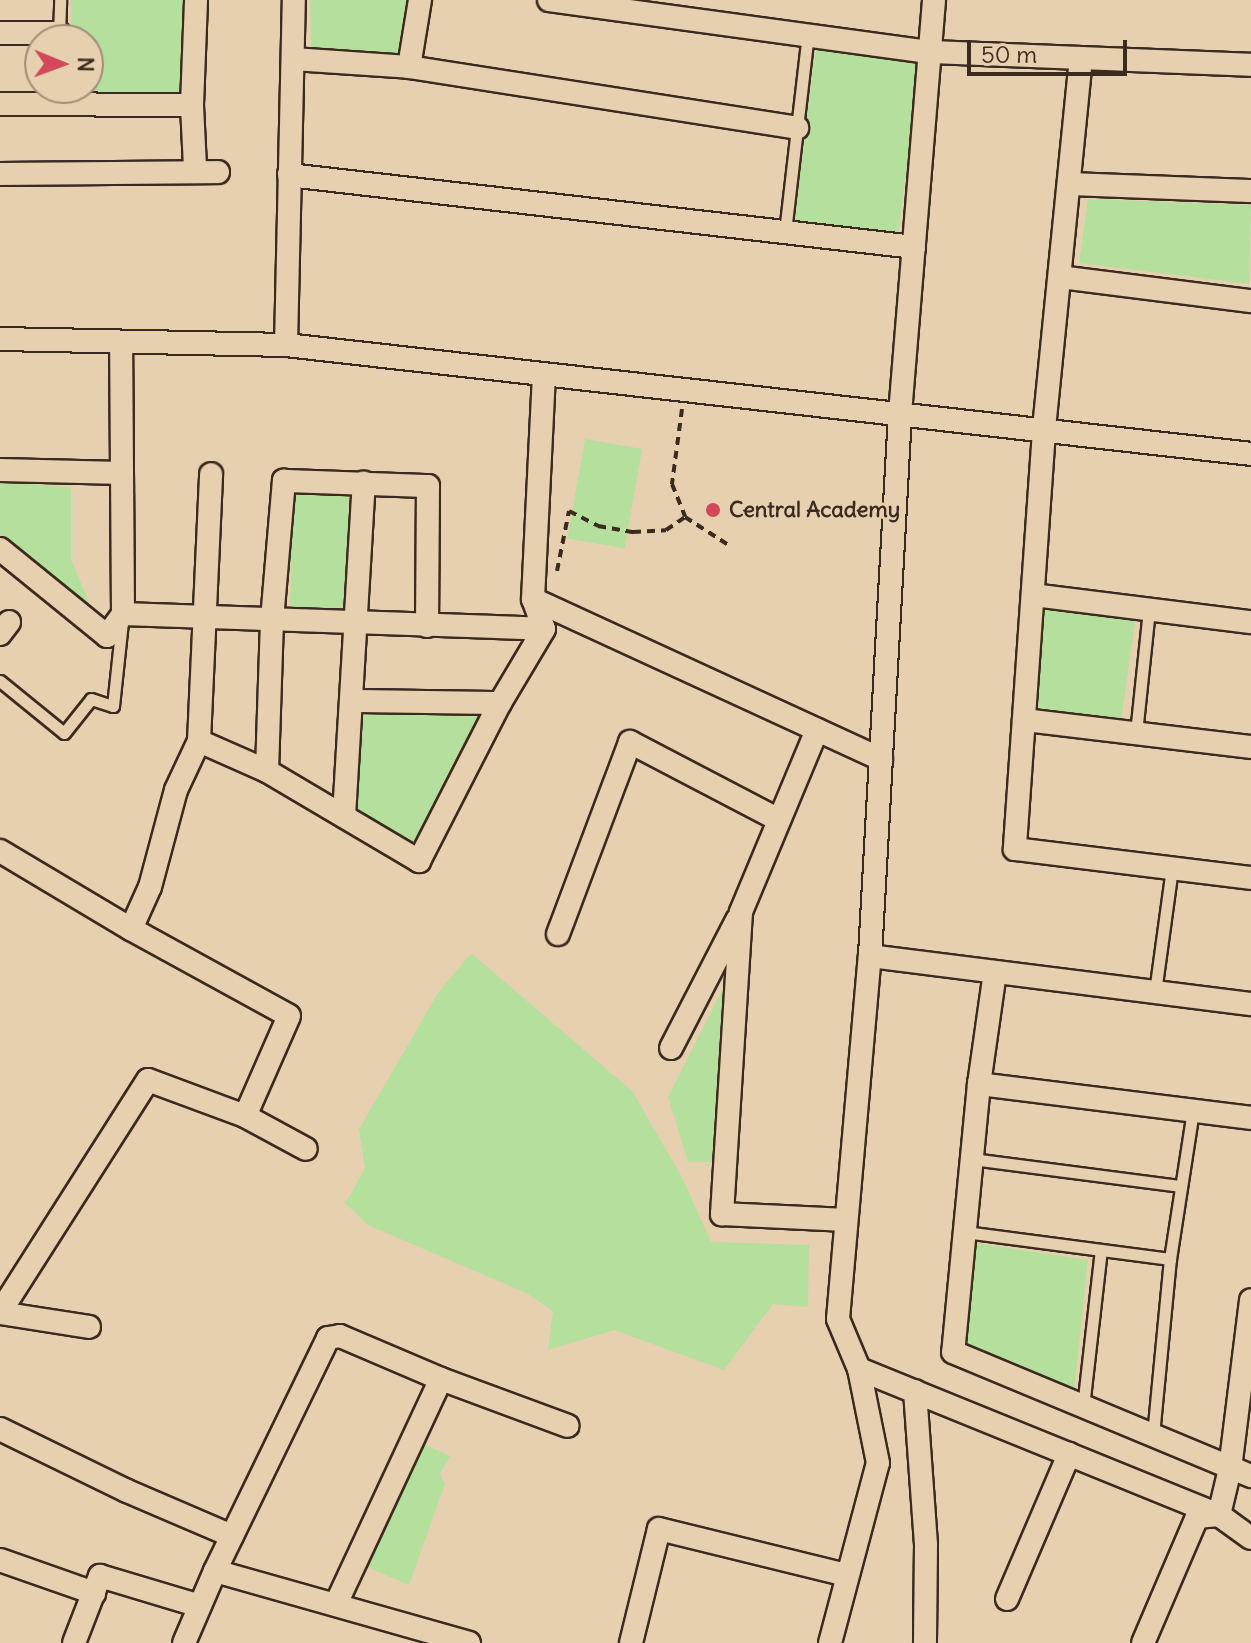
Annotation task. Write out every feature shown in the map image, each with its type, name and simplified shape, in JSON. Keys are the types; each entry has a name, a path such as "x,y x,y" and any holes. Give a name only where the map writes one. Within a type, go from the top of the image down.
{"street":[{"path":"192,171 195,167 192,105 196,0"},
{"path":"286,345 294,0"},
{"path":"409,67 420,0"},
{"path":"549,0 930,52 1251,65"},
{"path":"830,1643 878,1463 859,1369 838,1319 870,956 900,414 934,0"},
{"path":"0,33 24,34"},
{"path":"1081,58 1044,431 1015,849 1251,878"},
{"path":"293,59 409,67 797,128"},
{"path":"104,99 192,105"},
{"path":"0,104 24,101"},
{"path":"0,174 218,172"},
{"path":"289,175 914,247"},
{"path":"1069,184 1251,191"},
{"path":"1060,277 1251,301"},
{"path":"0,339 286,345 1251,454"},
{"path":"0,549 107,636 123,614 121,342"},
{"path":"544,374 533,599 544,629"},
{"path":"0,470 122,473"},
{"path":"131,929 150,887 176,790 199,741 211,474"},
{"path":"267,771 272,620 284,481 428,486 427,626"},
{"path":"344,816 364,483"},
{"path":"1033,595 1251,622"},
{"path":"533,599 881,759"},
{"path":"123,614 544,629"},
{"path":"199,741 267,771 419,861 500,703 544,629"},
{"path":"352,701 500,703"},
{"path":"1024,720 1251,747"},
{"path":"671,1048 741,912 817,730"},
{"path":"558,934 630,742 779,820"},
{"path":"0,851 131,929 289,1016 245,1116"},
{"path":"741,912 722,1214 846,1220"},
{"path":"870,956 1251,1004"},
{"path":"995,972 979,1084 953,1352 1241,1472"},
{"path":"89,1327 0,1312 148,1080 245,1116 306,1149"},
{"path":"979,1084 1251,1118"},
{"path":"1219,1515 1241,1472 1251,1300"},
{"path":"184,1643 215,1571 328,1338 340,1336 441,1379 568,1426"},
{"path":"859,1369 1219,1515 1251,1538"},
{"path":"336,1604 441,1379"},
{"path":"915,1391 926,1545 925,1643"},
{"path":"0,1429 127,1491 232,1536"},
{"path":"1007,1599 1069,1454"},
{"path":"1143,1643 1197,1517 1219,1515"},
{"path":"631,1643 659,1529 846,1575"},
{"path":"0,1560 94,1593"},
{"path":"215,1571 469,1643"},
{"path":"74,1643 100,1576 200,1606"}],"lane":[{"path":"59,24 60,0"},
{"path":"785,232 808,34"},
{"path":"1136,733 1149,610"},
{"path":"0,681 64,733 91,699 113,706 123,614"},
{"path":"1155,992 1172,868"},
{"path":"1153,1436 1170,1259 1193,1110"},
{"path":"972,1159 1179,1186"},
{"path":"965,1232 1170,1259"},
{"path":"1083,1407 1101,1250"}],"path":[{"path":"683,402 672,484 685,517 730,546"},
{"path":"555,583 569,511 598,526 633,532 666,530 685,517"}],"green space":[{"path":"71,0 185,0 184,97 104,96 104,24 71,24"},
{"path":"310,0 409,0 397,66 311,55"},
{"path":"816,45 920,58 899,234 794,222"},
{"path":"1088,199 1251,205 1249,284 1079,263"},
{"path":"585,439 642,449 625,549 567,538"},
{"path":"0,482 71,487 71,559 90,605 0,535"},
{"path":"292,495 354,496 352,614 290,613"},
{"path":"1043,608 1135,621 1120,725 1028,712"},
{"path":"361,707 485,710 416,852 352,814"},
{"path":"471,953 632,1091 683,1179 711,1242 809,1245 808,1307 773,1304 724,1370 614,1330 548,1350 553,1311 526,1293 368,1225 345,1203 365,1169 359,1129 438,993"},
{"path":"731,973 717,1162 688,1162 668,1097"},
{"path":"976,1243 1088,1260 1074,1391 967,1347"},
{"path":"419,1442 450,1456 440,1474 445,1484 409,1585 360,1564"}],"place":[{"name":"Central Academy","path":"713,510"}]}
